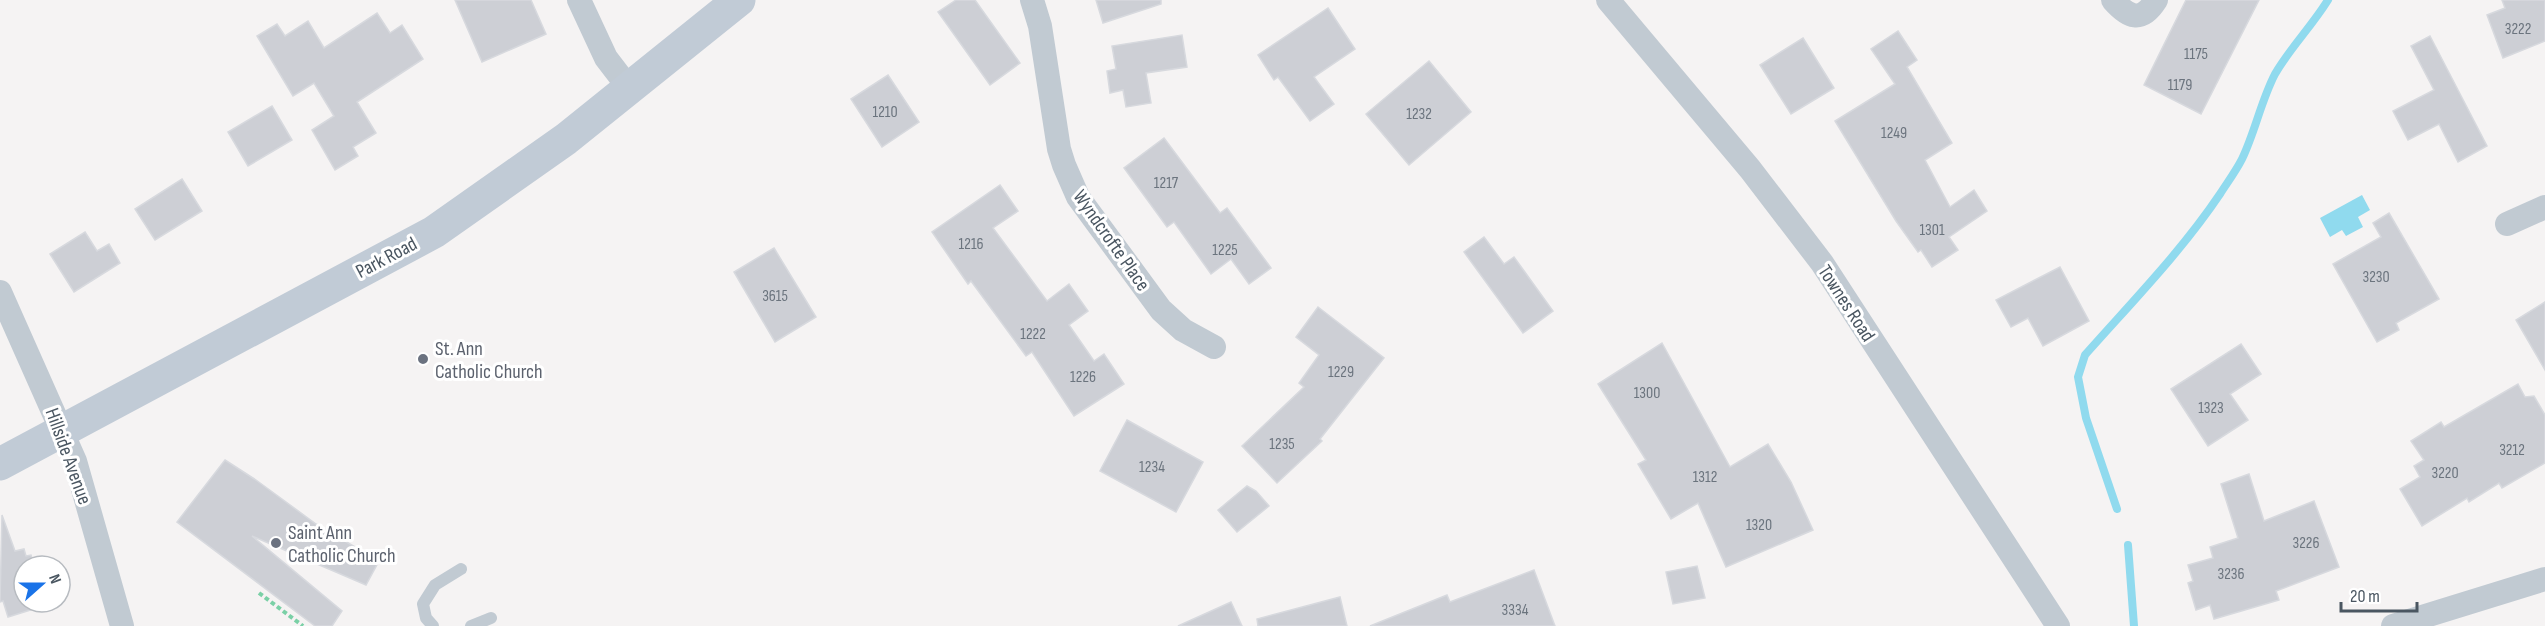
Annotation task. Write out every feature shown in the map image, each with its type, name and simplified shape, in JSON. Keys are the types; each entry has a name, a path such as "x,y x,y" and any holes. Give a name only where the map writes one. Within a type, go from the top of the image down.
{"main road":[{"name":"Park Road","path":"0,464 434,232 566,139 739,0"}],"street":[{"path":"579,0 606,58 629,88"},
{"name":"Wyndcrofte Place","path":"1032,0 1040,26 1059,148 1078,197 1161,310 1183,330 1214,347"},
{"name":"Townes Road","path":"1608,0 1750,169 1822,263 2058,626"},
{"path":"2113,0 2125,14 2133,16 2144,14 2156,0"},
{"path":"2507,224 2545,207"},
{"name":"Hillside Avenue","path":"0,292 78,471 122,626"},
{"path":"2393,626 2545,579"}],"lane":[{"path":"433,626 426,618 423,604 435,585 461,569"},
{"path":"471,626 491,618"}],"path":[{"path":"260,593 303,626"}],"water":[{"path":"2362,195 2370,210 2358,217 2363,227 2346,236 2342,230 2330,237 2320,218"}],"building":[{"path":"455,0 531,0 546,34 482,62"},
{"path":"956,0 975,0 1020,63 990,85 938,12"},
{"path":"1096,0 1161,0 1161,4 1103,23"},
{"path":"2186,0 2259,0 2201,114 2144,85"},
{"path":"2502,0 2545,0 2545,41 2503,58 2487,15 2505,8"},
{"path":"1328,8 1355,49 1314,77 1334,104 1310,121 1278,77 1274,80 1258,55"},
{"path":"377,13 390,33 402,25 423,59 357,102 376,133 353,147 358,156 335,170 312,130 334,116 314,83 293,96 257,36 277,24 285,36 308,21 324,48"},
{"path":"1898,31 1917,60 1907,67 1952,143 1925,160 1950,207 1974,190 1987,211 1949,237 1958,250 1932,267 1921,250 1918,252 1896,221 1835,121 1895,84 1871,49"},
{"path":"1182,35 1187,67 1146,73 1151,103 1126,107 1123,90 1110,93 1107,71 1116,69 1112,46"},
{"path":"2430,36 2487,146 2458,162 2439,124 2408,140 2393,111 2434,90 2411,46"},
{"path":"1803,38 1834,88 1791,114 1760,65"},
{"path":"1429,61 1471,112 1409,165 1366,114"},
{"path":"888,75 919,122 882,147 851,99"},
{"path":"272,106 292,140 248,166 228,132"},
{"path":"1164,138 1220,213 1227,208 1271,268 1249,284 1231,259 1211,274 1174,222 1167,227 1124,168"},
{"path":"182,179 202,211 155,240 135,209"},
{"path":"1000,185 1018,211 993,228 1047,301 1069,284 1088,311 1069,325 1094,361 1104,354 1124,384 1074,416 1032,352 1026,356 971,281 968,284 932,232"},
{"path":"2389,213 2439,299 2396,323 2399,330 2377,342 2333,264 2381,237 2373,223"},
{"path":"85,232 97,251 109,244 120,263 74,292 50,254"},
{"path":"1484,237 1504,264 1514,257 1553,311 1523,333 1464,252"},
{"path":"774,248 816,317 775,342 734,272"},
{"path":"2060,267 2089,321 2043,346 2028,318 2011,327 1996,300"},
{"path":"2545,302 2545,370 2516,320"},
{"path":"1318,307 1384,358 1320,439 1322,441 1277,483 1242,446 1304,387 1299,383 1319,355 1296,337"},
{"path":"1662,343 1730,467 1768,444 1791,482 1813,530 1726,567 1698,503 1671,519 1638,464 1646,460 1598,384"},
{"path":"2241,344 2261,374 2230,394 2248,420 2208,446 2171,389"},
{"path":"2518,384 2525,397 2534,396 2545,415 2545,463 2502,488 2499,483 2469,502 2467,498 2422,526 2400,489 2420,477 2414,466 2424,460 2411,441 2441,422 2444,427"},
{"path":"1127,420 1203,462 1176,512 1100,471"},
{"name":"Saint Ann Catholic Church","path":"225,460 316,524 379,561 366,585 252,536 342,611 332,626 315,626 177,522"},
{"path":"2249,474 2264,521 2314,501 2339,567 2276,591 2279,600 2214,619 2210,605 2196,610 2188,583 2193,581 2188,565 2213,558 2210,547 2238,538 2221,484"},
{"path":"1247,486 1256,491 1269,506 1237,532 1218,510"},
{"path":"2,515 15,551 24,549 25,554 12,554 12,614 18,614 8,617 3,601 0,602"},
{"path":"1697,566 1705,598 1673,604 1666,572"},
{"path":"1534,570 1555,626 1370,626 1447,595 1450,602"},
{"path":"1340,597 1347,626 1258,626 1257,619"},
{"path":"1231,602 1242,626 1178,626"}],"waterway":[{"path":"2117,509 2086,418 2078,377 2085,355 2172,257 2220,194 2242,159 2275,74 2328,0"},
{"path":"2128,545 2134,626"}],"place":[{"name":"St. Ann Catholic Church","path":"423,359"},
{"name":"Saint Ann Catholic Church","path":"276,543"}]}
